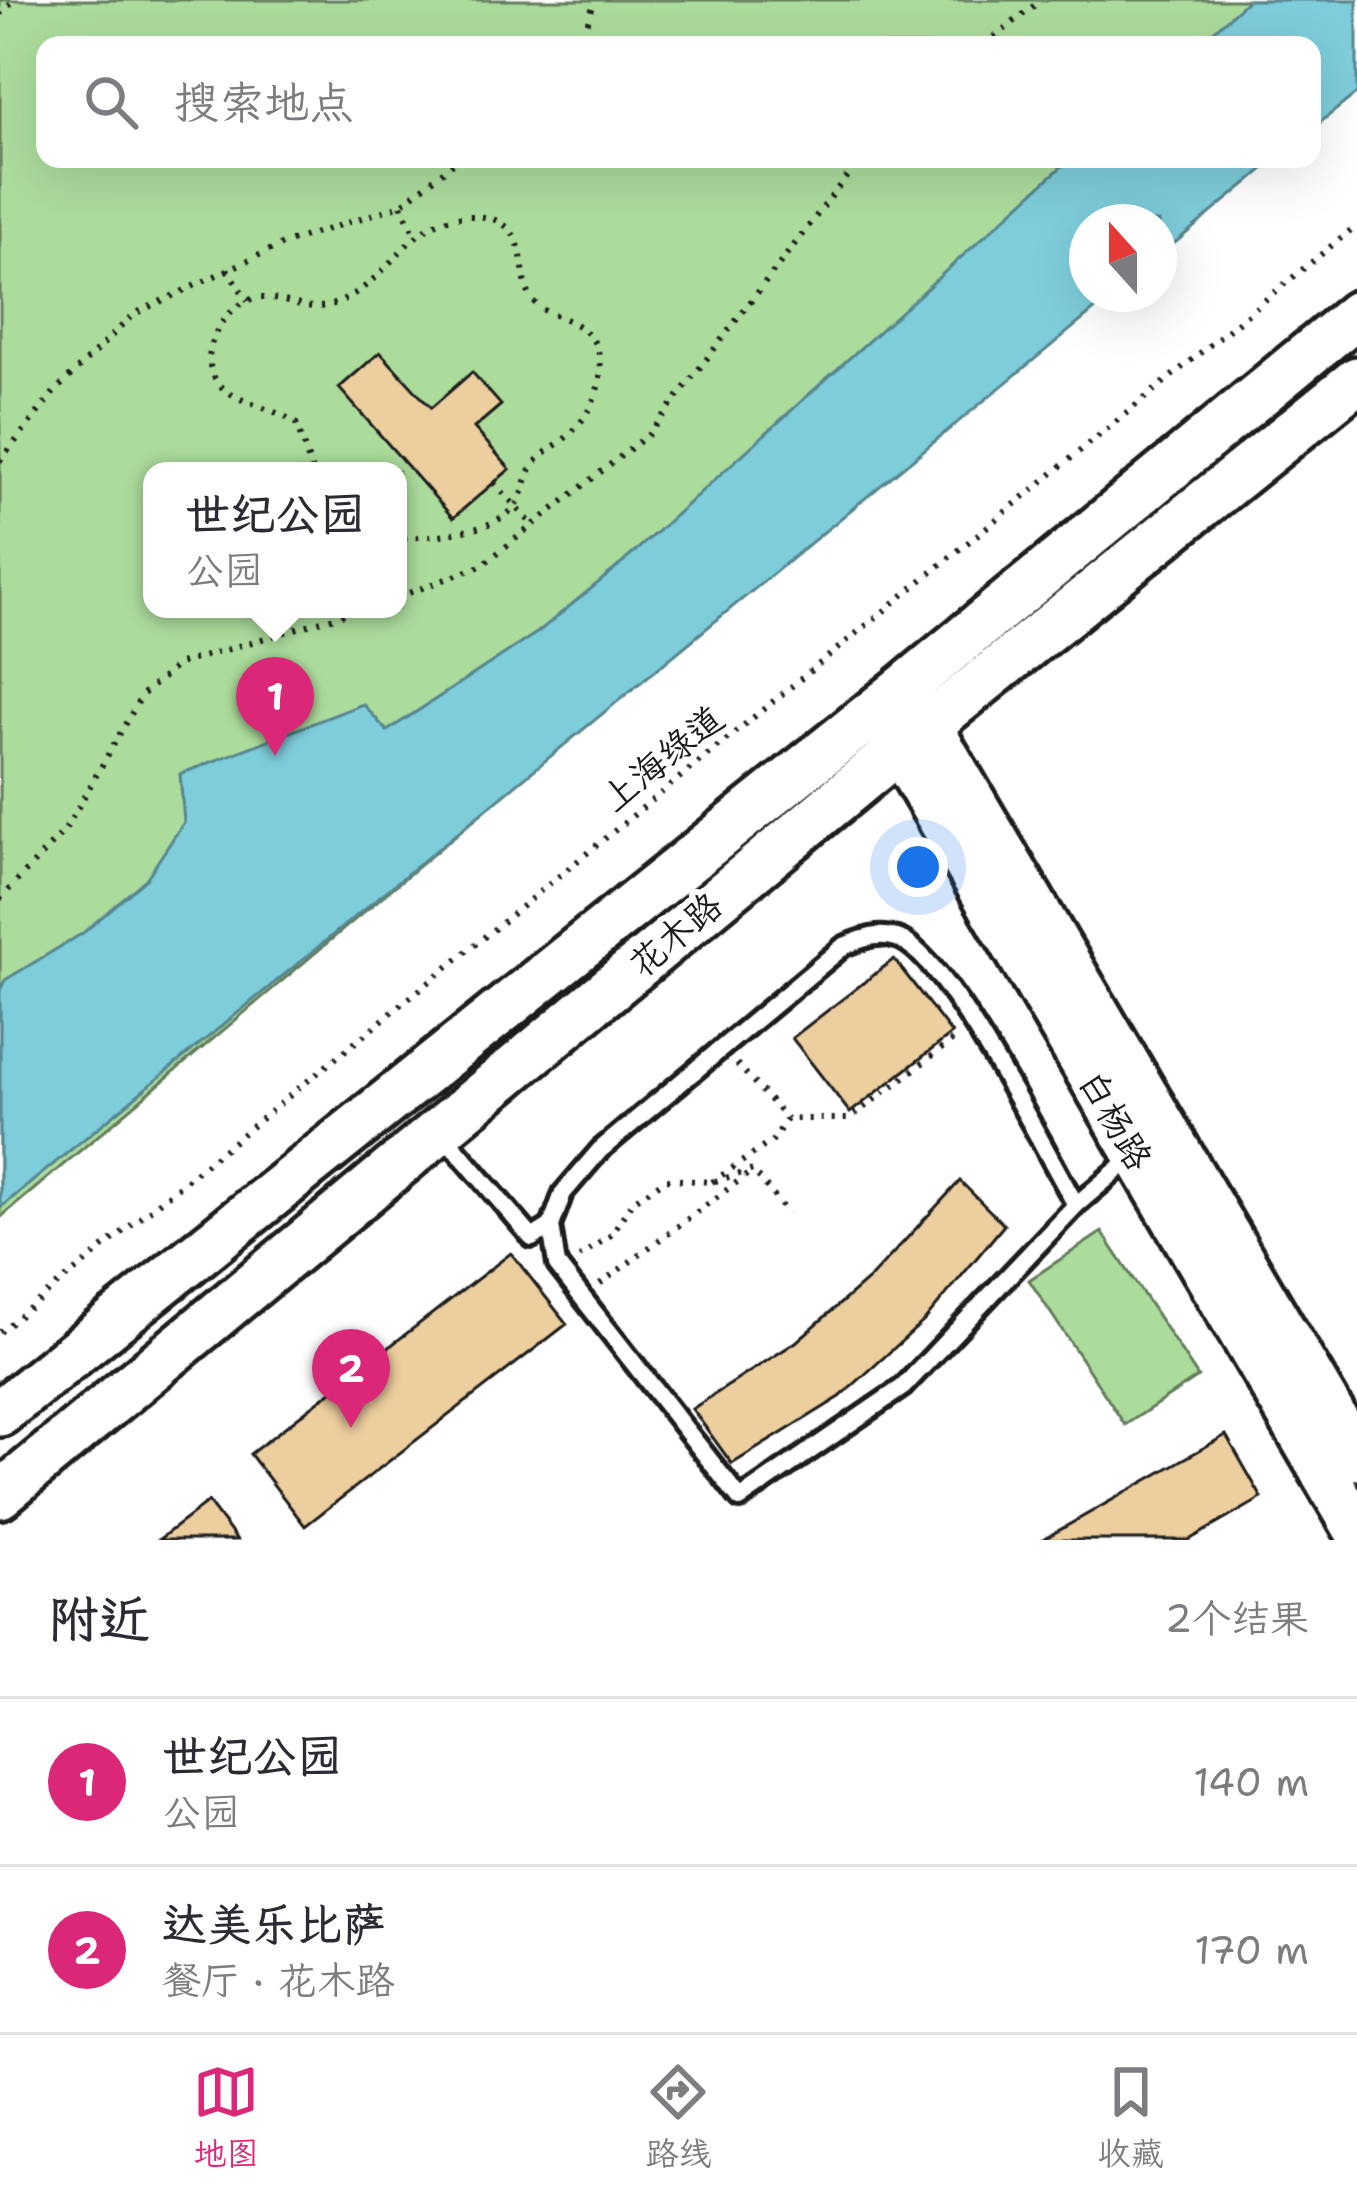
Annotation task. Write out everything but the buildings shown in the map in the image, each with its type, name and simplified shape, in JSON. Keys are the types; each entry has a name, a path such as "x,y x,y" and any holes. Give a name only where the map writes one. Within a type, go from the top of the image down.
{"main road":[{"name":"花木路","path":"0,1495 440,1130 1357,314"},
{"name":"花木路","path":"0,1412 902,717 1357,380"},
{"name":"白杨路","path":"902,717 1136,1154 1357,1529"},
{"name":"白杨路","path":"902,717 1357,1456"}],"lane":[{"path":"1076,1205 972,1026 921,954 900,939 872,935 844,946 600,1150 562,1193 551,1226 561,1270 740,1499 903,1387 1076,1205 1136,1154"},
{"path":"440,1130 532,1238 551,1226"}],"path":[{"path":"0,14 15,0"},
{"path":"583,36 595,0"},
{"path":"996,36 1041,0"},
{"path":"0,461 56,391 134,314 226,268 401,205 447,168"},
{"path":"407,594 481,566 649,434 853,168"},
{"path":"401,205 416,234"},
{"path":"309,462 296,424 233,395 206,363 213,335 248,301 260,298 297,309 335,303 372,279 416,234 474,216 509,231 522,248 529,294 536,304 578,325 600,356 602,379 585,418 533,464 515,505 455,533 407,537"},
{"name":"上海绿道","path":"0,1332 1357,225"},
{"path":"226,268 248,301"},
{"path":"494,483 533,525"},
{"path":"0,898 65,830 142,695 179,664 331,618"},
{"path":"722,1047 787,1119 849,1119 972,1026"},
{"path":"712,1182 772,1141 787,1119"},
{"path":"561,1270 611,1234 632,1202 667,1179 712,1182 753,1170"},
{"path":"753,1170 788,1214"},
{"path":"583,1298 753,1170"}],"green space":[{"path":"0,0 1357,0 1321,36 36,36 36,168 1245,168 1177,211 1177,204 1069,204 1069,312 1078,312 0,1218"},
{"path":"1102,1232 1198,1377 1125,1425 1029,1280"}],"water":[{"path":"1248,0 1357,0 1357,93 1321,122 1321,36 1208,36"},
{"path":"1060,168 1265,168 1177,241 1177,204 1069,204 1069,312 1092,312 0,1208 0,990 5,980 83,933 146,879 184,822 180,774 363,704 387,731 538,632 620,565"}],"place":[{"name":"世纪公园","path":"275,756"},
{"name":"达美乐比萨","path":"351,1428"}]}
